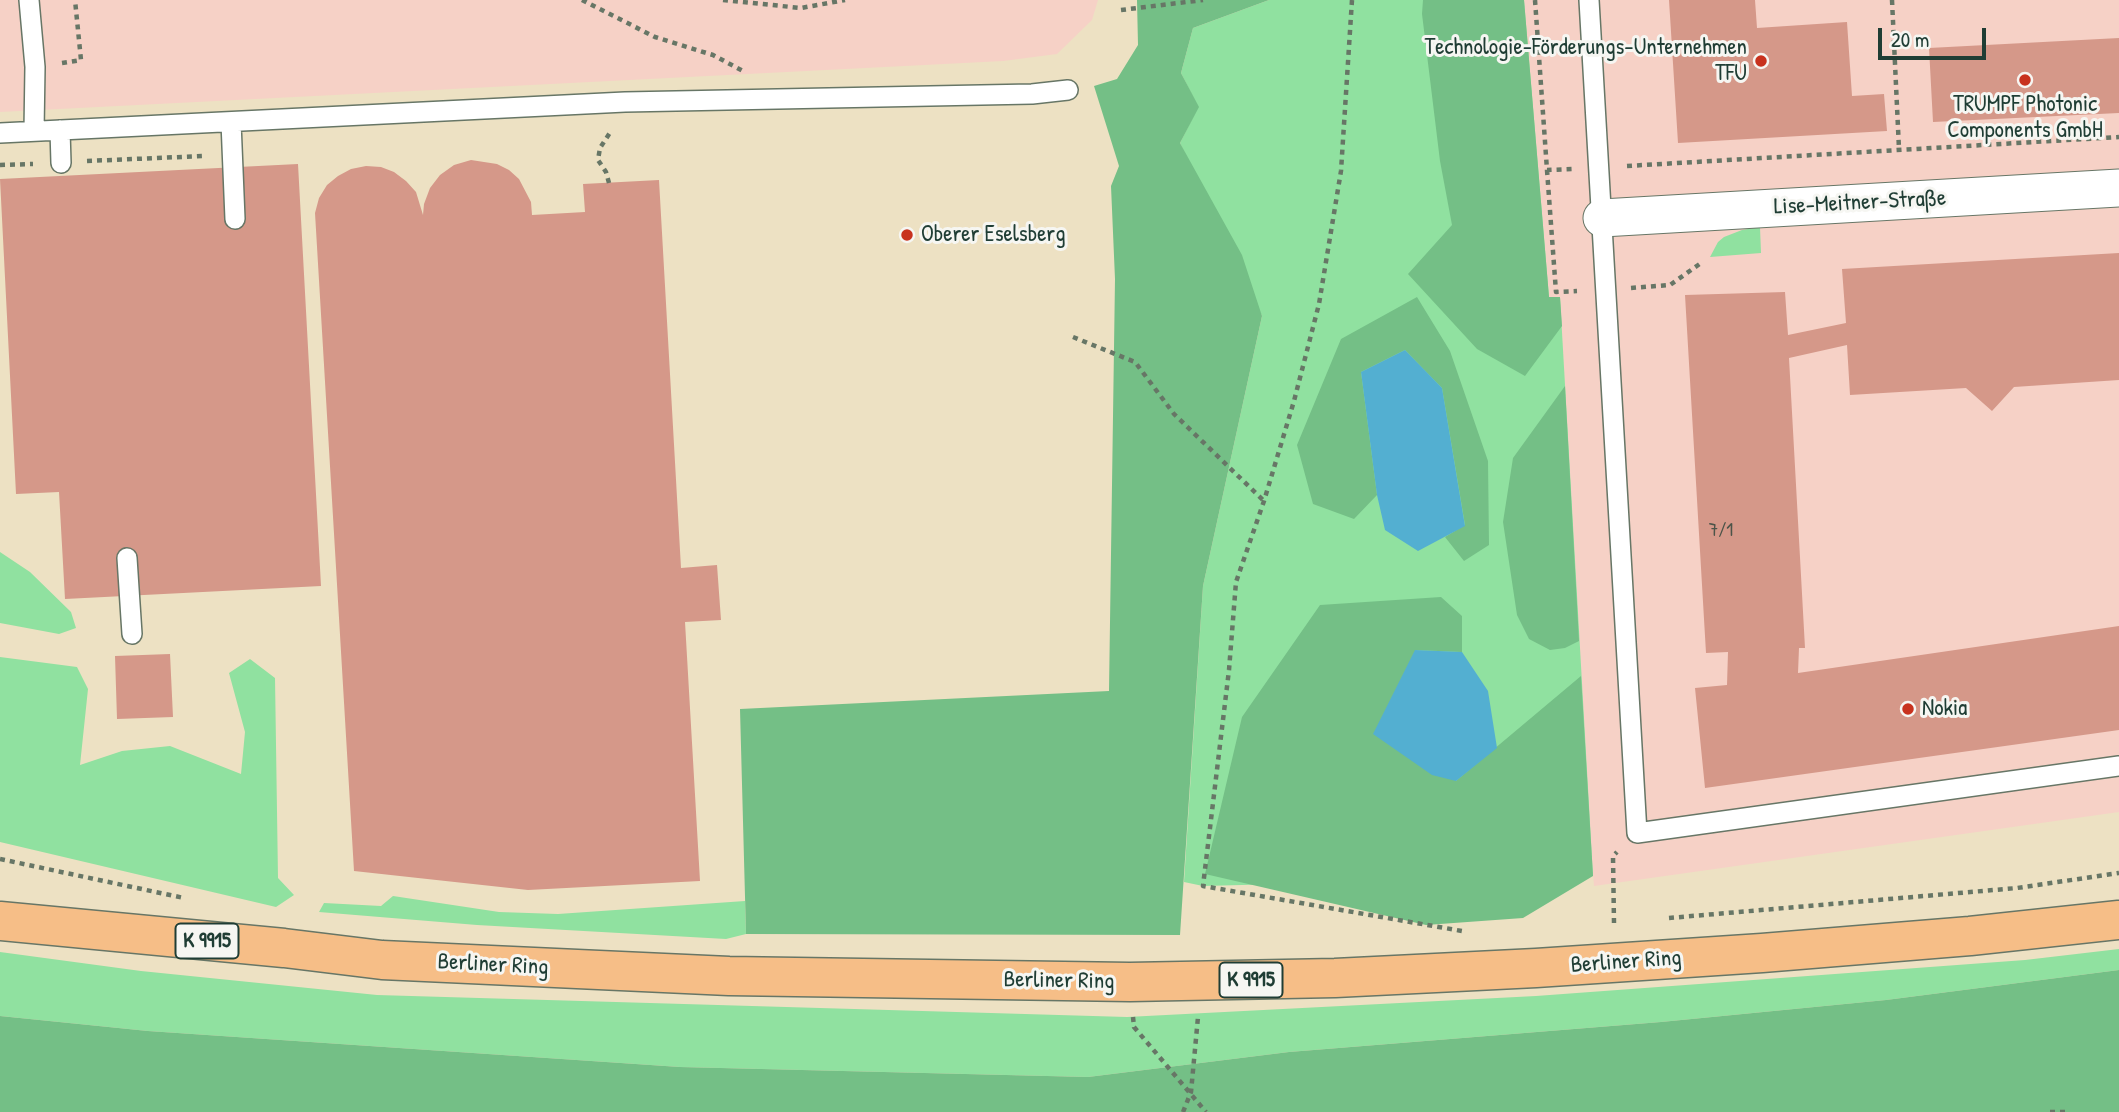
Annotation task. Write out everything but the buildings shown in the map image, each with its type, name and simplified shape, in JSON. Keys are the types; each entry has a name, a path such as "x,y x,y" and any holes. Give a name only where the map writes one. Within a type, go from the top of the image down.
{"main road":[{"name":"Berliner Ring","path":"16,922 382,960 729,976 1130,982 1335,978 1536,968 1776,952 2119,920"}],"street":[{"name":"Lise-Meitner-Straße","path":"1602,218 2119,188"},
{"path":"0,904 16,922"}],"lane":[{"path":"29,0 35,67 34,131"},
{"path":"1589,0 1637,833 2119,766"},
{"path":"0,132 625,102 1032,94 1068,90"},
{"path":"231,122 235,219"},
{"path":"60,130 61,163"},
{"path":"127,558 132,634"}],"path":[{"path":"582,0 655,37 713,55 746,72 757,100"},
{"path":"723,0 801,8 845,0"},
{"path":"1121,10 1203,0"},
{"path":"1352,0 1341,171 1319,304 1294,401 1236,582 1229,670 1203,886 1473,933 1446,935"},
{"path":"1535,0 1556,292"},
{"path":"1892,0 1899,150"},
{"path":"609,183 598,160 600,148 608,133 625,118 625,102"},
{"path":"1547,170 2119,137"},
{"path":"0,165 233,155"},
{"path":"1073,337 1135,362 1174,414 1264,501"},
{"path":"1628,922 1614,923 1613,856 1637,833"},
{"path":"0,859 184,898"},
{"path":"1669,918 2017,888 2119,873"},
{"path":"1130,982 1134,1027 1206,1112"},
{"path":"1183,1112 1191,1092 1199,1013"},
{"path":"2049,1112 2070,1112"}],"shaded area":[{"path":"0,0 1098,0 1092,20 1057,54 1003,61 0,112"},
{"path":"1524,0 2119,0 2119,812 1594,886 1560,297 1549,297"}],"green space":[{"path":"1137,0 1269,0 1193,28 1181,73 1199,107 1180,143 1242,255 1262,316 1203,586 1180,935 746,934 740,709 1109,691 1115,279 1111,186 1119,166 1094,86 1117,79 1138,45"},
{"path":"1269,0 1524,0 1549,297 1560,297 1593,876 1203,886 1184,882 1203,586 1262,316 1180,143 1198,107 1181,73 1193,28"},
{"path":"1423,0 1524,0 1549,297 1560,297 1562,326 1525,376 1477,349 1408,274 1452,225 1440,161 1422,14"},
{"path":"1760,227 1761,253 1710,257 1724,237"},
{"path":"1417,297 1450,351 1488,461 1489,545 1464,561 1445,537 1465,525 1442,388 1405,350 1361,372 1377,495 1354,519 1313,504 1297,445 1341,339"},
{"path":"1565,386 1579,641 1565,648 1550,650 1529,639 1517,615 1503,522 1513,458"},
{"path":"0,552 30,572 71,612 76,628 59,634 0,623"},
{"path":"1441,597 1462,616 1462,652 1415,650 1456,781 1581,676 1593,876 1523,918 1426,925 1205,874 1242,717 1320,605"},
{"path":"0,657 77,667 88,689 80,765 122,751 170,746 241,774 245,732 229,673 250,659 275,678 278,878 294,895 276,907 0,842"},
{"path":"393,896 499,912 558,914 745,901 746,934 726,939 477,925 319,912 324,903 381,906"},
{"path":"2119,949 2119,970 1886,1000 1661,1022 1289,1052 1088,1077 680,1067 148,1031 0,1016 0,952 141,971 377,995 1127,1017 1536,996 2025,960"},
{"path":"2119,970 2119,1112 0,1112 0,1016 148,1031 680,1067 1088,1077 1289,1052 1661,1022 1886,1000"}],"water":[{"path":"1405,350 1442,388 1465,526 1418,551 1385,530 1377,495 1361,372"},
{"path":"1415,650 1462,652 1488,691 1497,748 1456,781 1432,775 1373,734"}],"place":[{"name":"Technologie-Förderungs-Unternehmen TFU","path":"1761,61"},
{"name":"TRUMPF Photonic Components GmbH","path":"2025,80"},
{"name":"Oberer Eselsberg","path":"907,235"},
{"name":"Nokia","path":"1908,709"}]}
